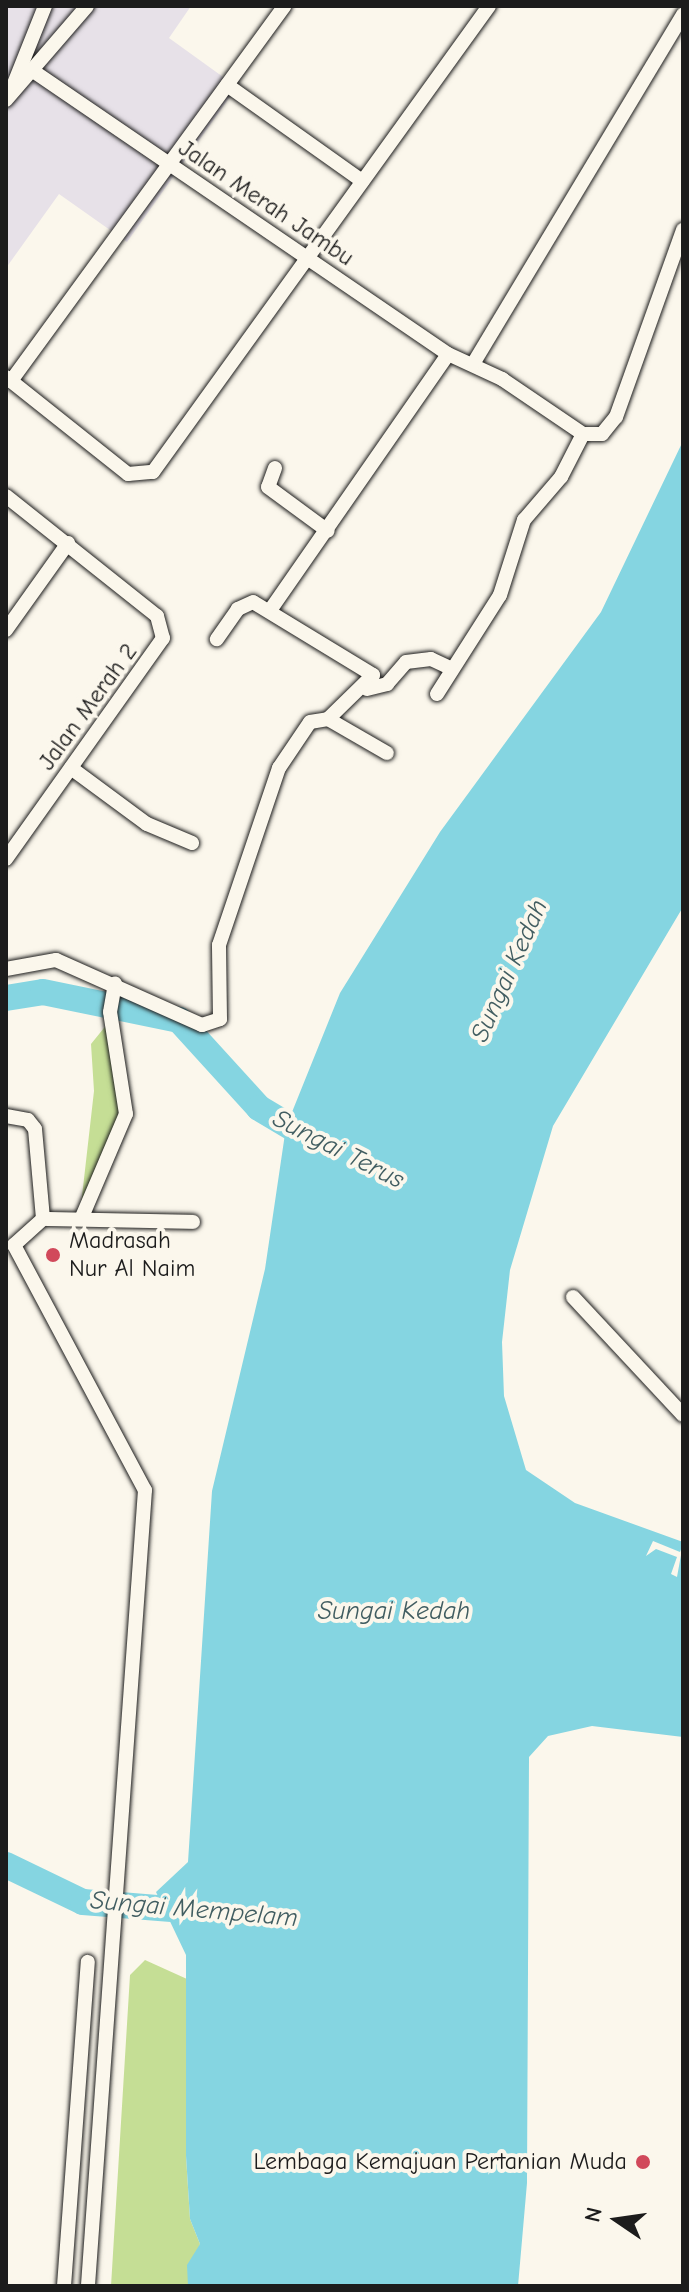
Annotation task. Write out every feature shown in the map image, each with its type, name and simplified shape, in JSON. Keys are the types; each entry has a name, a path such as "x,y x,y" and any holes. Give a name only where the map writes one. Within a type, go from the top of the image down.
{"street":[{"path":"8,98 45,6"},
{"path":"8,98 36,73 87,6"},
{"path":"284,6 8,379 128,474 153,472 305,257 489,6"},
{"path":"473,364 683,14"},
{"name":"Jalan Merah Jambu","path":"36,73 448,354 473,364 583,434"},
{"path":"227,85 362,181"},
{"path":"437,694 500,595 519,528 561,477 583,434 602,434 616,417 683,230"},
{"path":"271,609 448,354"},
{"path":"275,468 271,490 328,531"},
{"name":"Jalan Merah 2","path":"6,496 157,616 163,638 6,859"},
{"path":"6,630 68,543"},
{"path":"217,639 245,603 271,609 373,675 366,689"},
{"path":"6,969 56,960 202,1025 216,1024 219,945 253,834 290,744 310,722 328,719 366,689 387,684 406,662 431,659 452,669"},
{"path":"328,719 387,753"},
{"path":"71,768 147,824 192,843"},
{"path":"82,1217 126,1114 110,1012 114,988"},
{"path":"6,1116 28,1120 35,1129 43,1219"},
{"path":"88,2286 145,1490 10,1245 43,1219 82,1217 193,1222"},
{"path":"573,1297 683,1415"},
{"path":"64,2286 88,1962"}],"shaded area":[{"path":"6,6 191,6 169,38 237,87 127,242 59,194 6,268"}],"green space":[{"path":"108,1023 121,1114 81,1205 94,1091 91,1044"},
{"path":"145,1960 187,1979 186,2156 190,2219 200,2244 188,2286 111,2286 130,1975"}],"water":[{"name":"Sungai Kedah","path":"683,441 683,907 553,1126 510,1270 502,1342 504,1396 526,1470 575,1503 683,1542 683,1737 592,1726 548,1736 529,1757 527,2183 518,2286 188,2286 187,2265 200,2244 190,2219 186,2156 186,1955 156,1892 188,1862 212,1491 265,1269 286,1127 340,993 440,832 601,612"}],"pier":[{"path":"653,1541 680,1552 683,1544 677,1577 671,1574 677,1557 656,1549 646,1556"}],"waterway":[{"name":"Sungai Terus","path":"6,998 43,992 179,1020 259,1108 318,1143"},
{"name":"Sungai Mempelam","path":"6,1865 83,1902 194,1911"}],"place":[{"name":"Madrasah Nur Al Naim","path":"53,1255"},
{"name":"Lembaga Kemajuan Pertanian Muda","path":"643,2162"}]}
